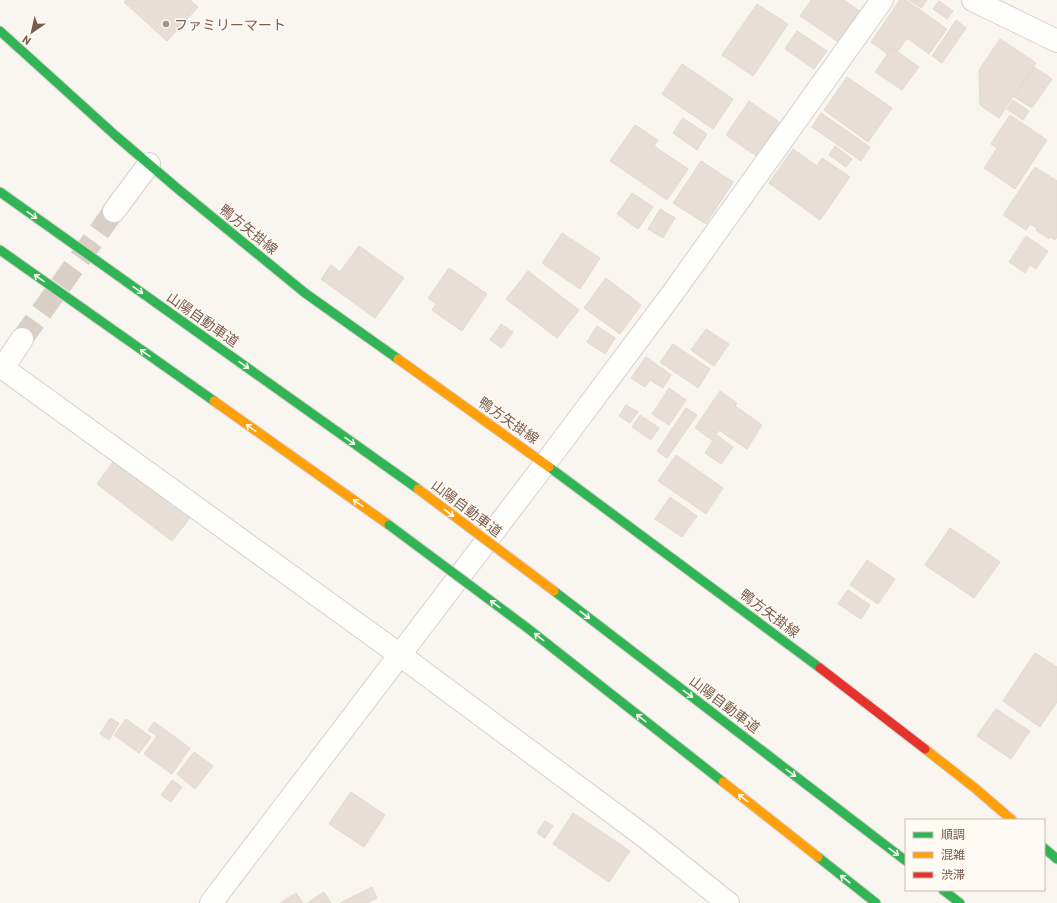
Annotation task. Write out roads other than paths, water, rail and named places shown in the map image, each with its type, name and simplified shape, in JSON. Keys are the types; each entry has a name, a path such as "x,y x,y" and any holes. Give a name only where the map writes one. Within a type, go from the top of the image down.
{"main road":[{"name":"鴨方矢掛線","path":"0,31 116,136 305,293 545,464 820,668 976,789 1011,819"},
{"name":"山陽自動車道","path":"0,192 418,489 554,591 905,860"},
{"path":"0,250 389,525 526,627 876,903"},
{"path":"1045,849 1057,859"},
{"path":"944,891 960,903"}],"street":[{"path":"211,903 545,464 672,294 882,0"},
{"path":"973,0 1057,41"},
{"path":"114,211 149,164"},
{"path":"22,339 1,367 400,655 644,836 728,903"}],"tunnel":[{"path":"22,339 114,211"}],"place":[{"name":"ファミリーマート","path":"166,24"}]}
